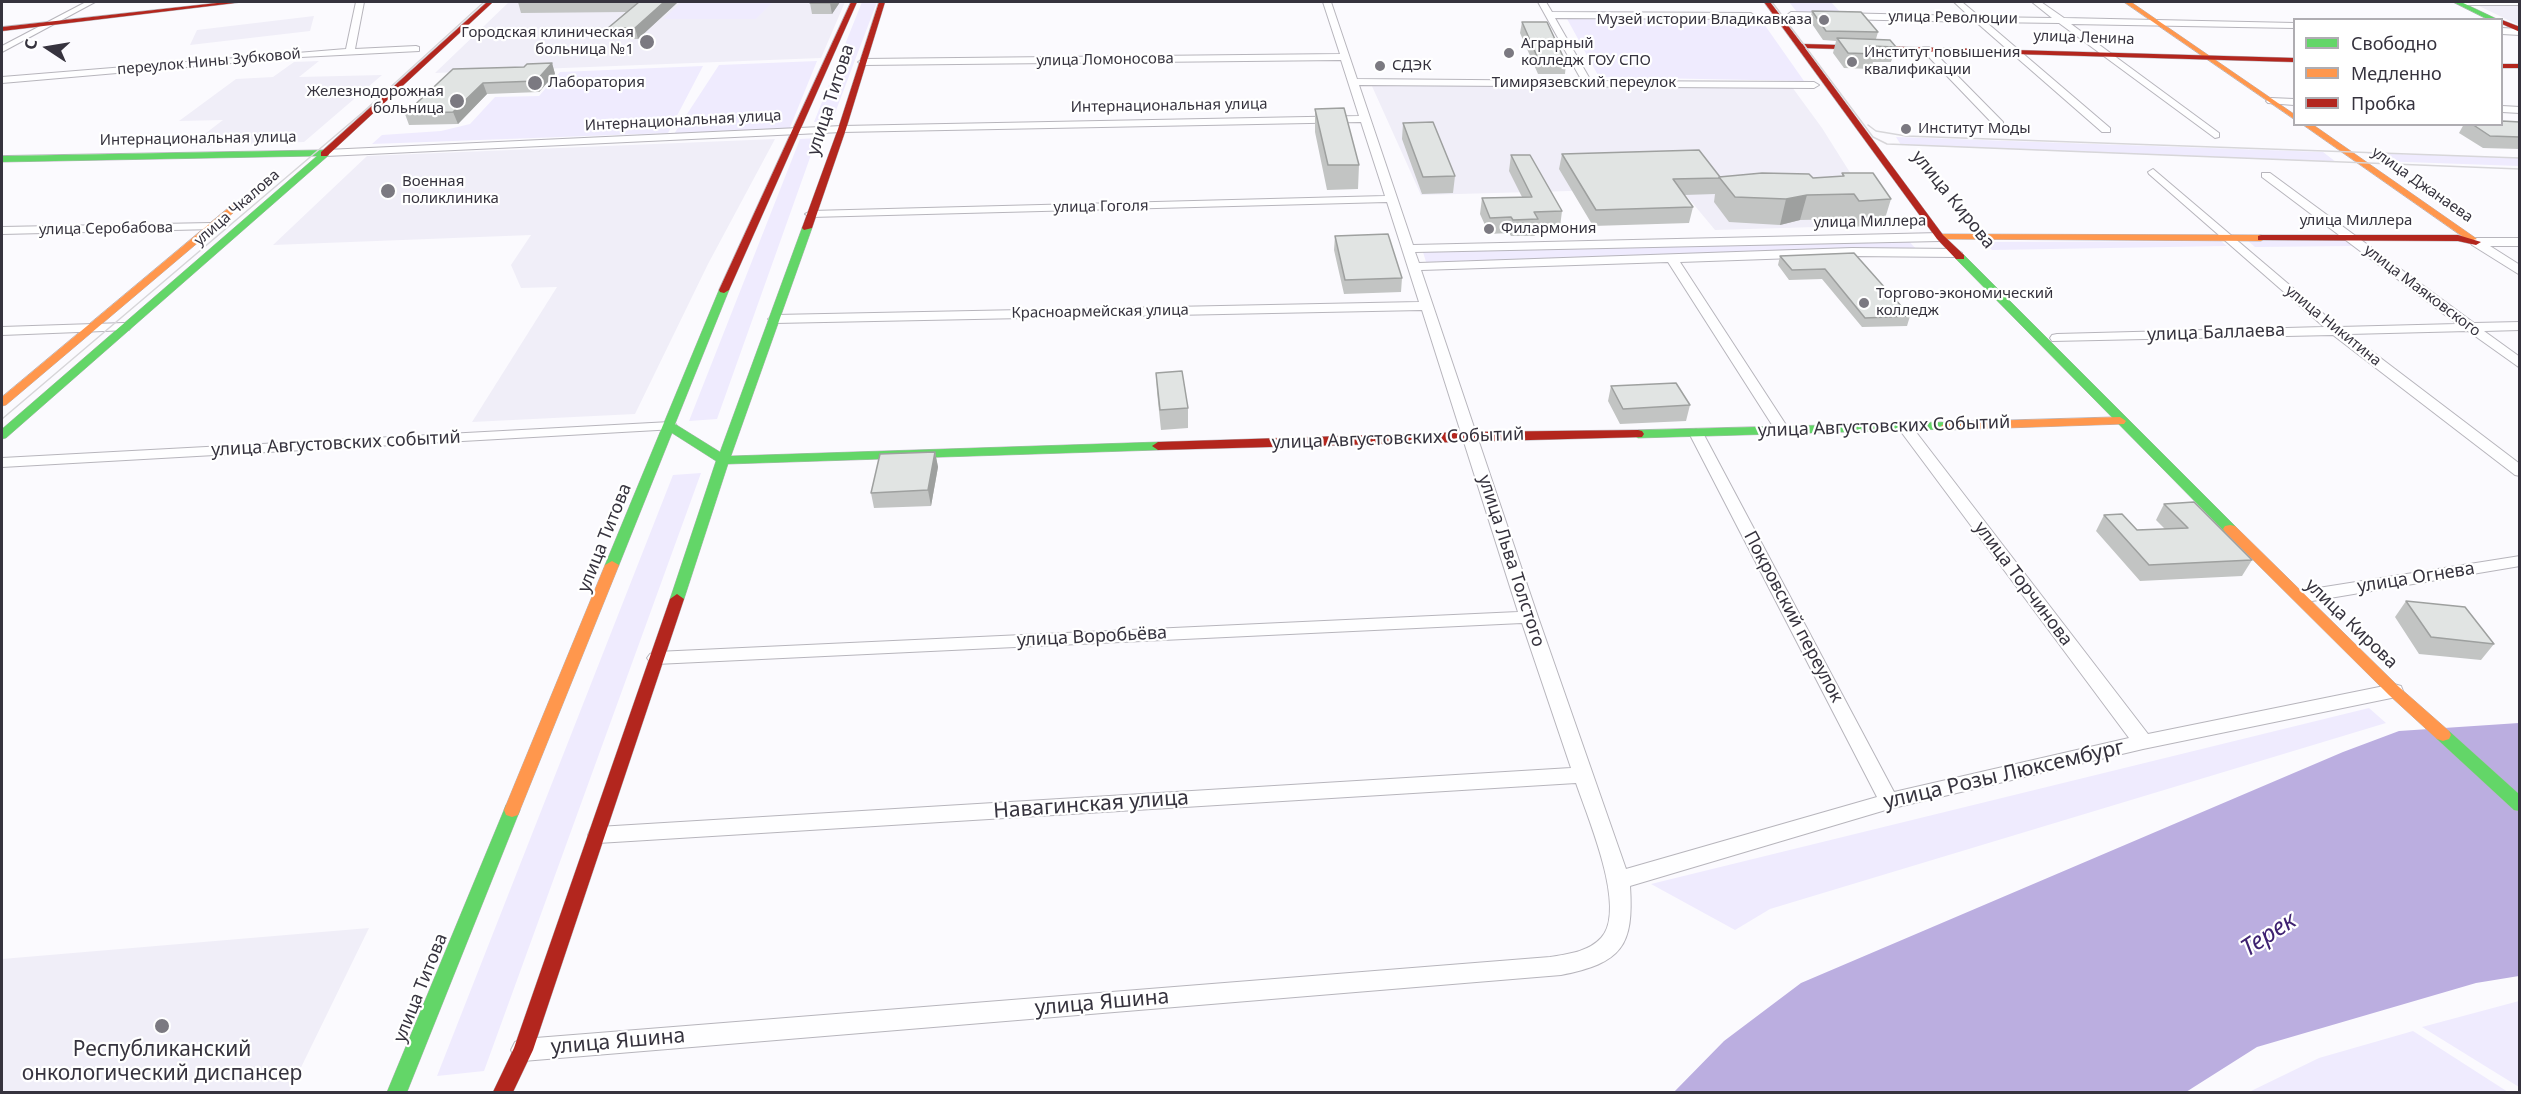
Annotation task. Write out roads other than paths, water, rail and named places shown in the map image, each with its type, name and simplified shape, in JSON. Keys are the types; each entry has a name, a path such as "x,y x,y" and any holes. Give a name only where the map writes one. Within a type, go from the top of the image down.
{"street":[{"path":"2,49 91,2"},
{"path":"2,29 240,2"},
{"path":"350,52 360,2"},
{"path":"448,22 471,2"},
{"name":"улица Чкалова","path":"2,435 326,153 490,2"},
{"name":"улица Титова","path":"398,1092 735,263 854,2"},
{"name":"улица Титова","path":"504,1092 523,1050 598,835 723,460 842,129 882,2"},
{"name":"улица Льва Толстого","path":"1327,2 1529,617 1619,880"},
{"path":"1542,2 1588,83"},
{"name":"улица Кирова","path":"1767,2 1940,237 2120,421 2399,695"},
{"name":"улица Кирова","path":"1781,2 1816,46 1955,237 2352,635 2399,695"},
{"path":"1958,2 2106,130"},
{"path":"2036,2 2215,135"},
{"path":"2127,2 2293,116"},
{"path":"2456,2 2492,18"},
{"path":"2461,2 2520,3"},
{"path":"1550,15 1751,15"},
{"name":"улица Революции","path":"1791,15 2293,26"},
{"path":"2503,22 2520,31"},
{"path":"2503,31 2520,31"},
{"path":"399,64 420,45"},
{"name":"переулок Нины Зубковой","path":"2,80 420,45"},
{"name":"улица Ленина","path":"1801,46 2293,60"},
{"path":"1926,49 1999,124"},
{"name":"улица Ломоносова","path":"863,63 1346,57"},
{"path":"2503,66 2520,66"},
{"name":"Тимирязевский переулок","path":"1354,82 1814,86"},
{"path":"2271,101 2293,102"},
{"path":"2503,109 2520,110"},
{"name":"Интернациональная улица","path":"2,159 300,154 842,129 1365,119"},
{"name":"улица Джанаева","path":"2309,126 2520,271"},
{"name":"улица Чкалова","path":"284,167 318,138"},
{"name":"улица Никитина","path":"2153,172 2226,238 2335,330 2520,472"},
{"name":"улица Маяковского","path":"2266,176 2520,364"},
{"name":"улица Чкалова","path":"2,403 248,197"},
{"name":"улица Гоголя","path":"811,214 1391,200"},
{"name":"улица Серобабова","path":"2,231 211,227"},
{"name":"улица Миллера","path":"1407,249 1940,237 2350,237 2458,238 2476,242 2520,242"},
{"name":"улица Миллера","path":"2114,252 2472,247 2476,242"},
{"name":"улица Миллера","path":"1414,267 1852,252 1971,254"},
{"path":"1672,258 1783,431"},
{"name":"Красноармейская улица","path":"775,319 1426,306"},
{"name":"улица Баллаева","path":"2057,338 2520,326"},
{"path":"2,331 124,327"},
{"name":"улица Августовских Событий","path":"723,460 1469,436 1783,431 2137,420"},
{"path":"670,426 723,460"},
{"name":"улица Августовских событий","path":"2,463 670,426"},
{"name":"улица Торчинова","path":"1904,426 2143,742"},
{"name":"Покровский переулок","path":"1696,433 1889,801"},
{"name":"улица Огнева","path":"2312,595 2520,561"},
{"name":"улица Воробьёва","path":"656,658 1529,617"},
{"path":"2399,695 2520,805"},
{"name":"улица Розы Люксембург","path":"1619,880 1889,801 2143,742 2399,695"},
{"name":"Навагинская улица","path":"598,835 1584,775"},
{"name":"улица Яшина","path":"523,1050 1570,964 1593,957 1608,948 1617,934 1620,922 1619,880"}],"water":[{"name":"Терек","path":"2519,723 2519,976 2476,983 2257,1047 2186,1092 1674,1092 1724,1041 1801,983 2343,752 2399,731"}],"tram line":[{"path":"2,419 362,113 484,2"},
{"path":"1772,2 1873,137 1887,144 2520,169"},
{"path":"1868,125 1876,131 1906,136 2520,158"}],"place":[{"name":"Музей истории Владикавказа","path":"1824,20"},
{"name":"Городская клиническая больница №1","path":"647,42"},
{"name":"Аграрный колледж ГОУ СПО","path":"1509,53"},
{"name":"Институт повышения квалификации","path":"1852,62"},
{"name":"СДЭК","path":"1380,66"},
{"name":"Лаборатория","path":"535,83"},
{"name":"Железнодорожная больница","path":"457,101"},
{"name":"Институт Моды","path":"1906,129"},
{"name":"Военная поликлиника","path":"388,191"},
{"name":"Филармония","path":"1489,229"},
{"name":"Торгово-экономический колледж","path":"1864,303"},
{"name":"Республиканский онкологический диспансер","path":"162,1026"}]}
